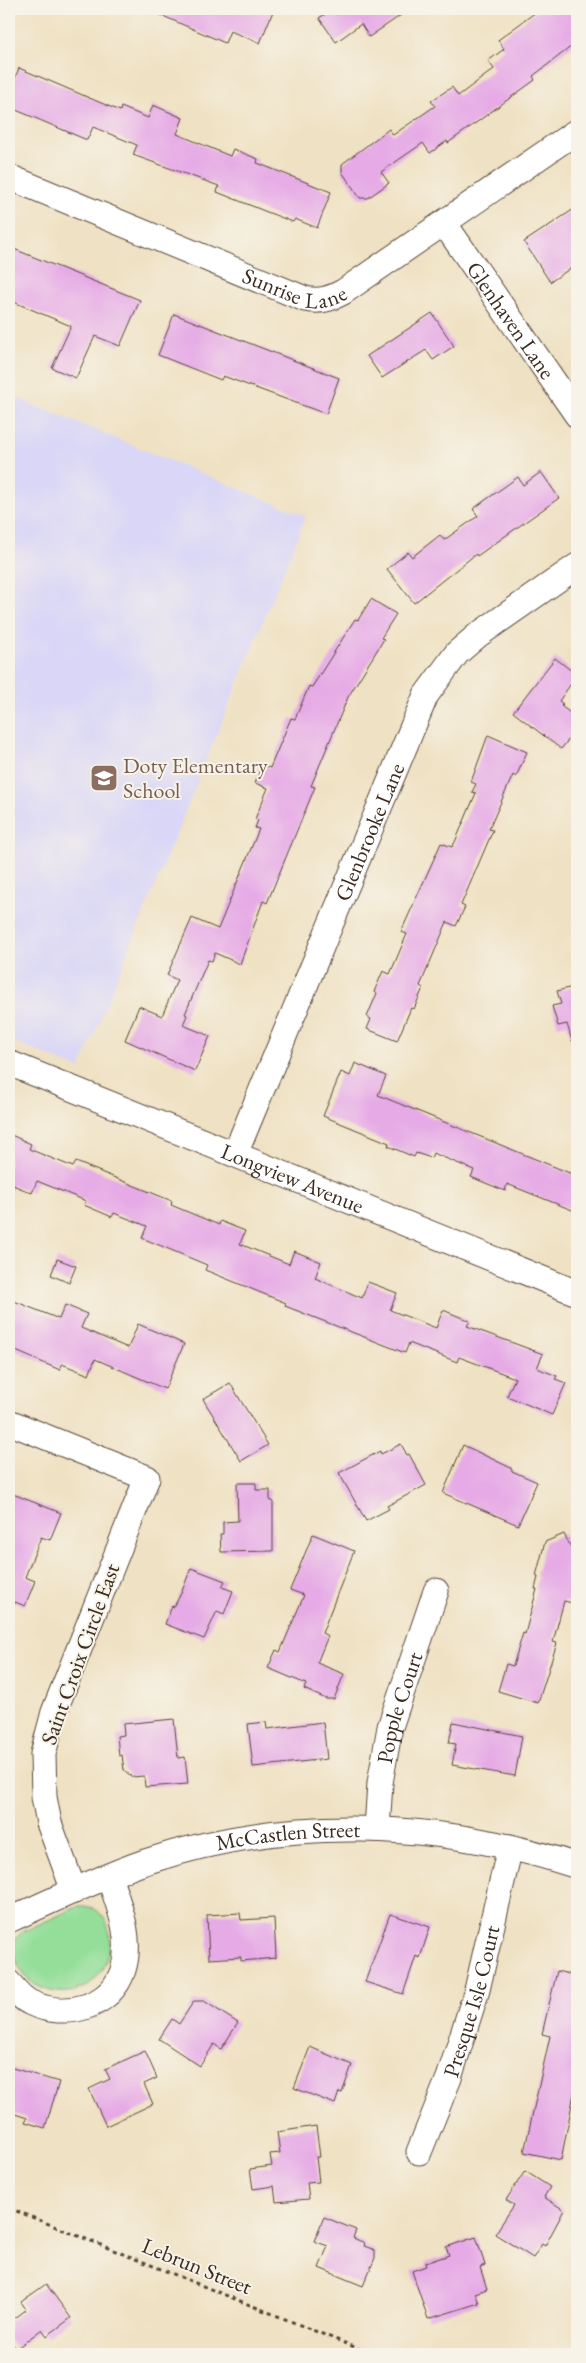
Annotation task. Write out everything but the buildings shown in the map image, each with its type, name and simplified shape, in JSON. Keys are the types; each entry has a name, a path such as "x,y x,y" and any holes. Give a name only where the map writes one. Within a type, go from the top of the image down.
{"street":[{"name":"Sunrise Lane","path":"9,177 305,299 316,301 334,297 343,292 577,131"},
{"name":"Glenhaven Lane","path":"444,224 577,415"},
{"name":"Glenbrooke Lane","path":"234,1154 426,695 457,653 478,635 577,566"},
{"name":"Longview Avenue","path":"9,1063 577,1293"},
{"name":"Saint Croix Circle East","path":"17,1426 147,1478 54,1712 43,1754 44,1797 49,1823 74,1891"},
{"name":"Popple Court","path":"377,1829 380,1782 388,1736 436,1591"},
{"name":"McCastlen Street","path":"9,1920 145,1862 226,1841 272,1834 320,1830 377,1829 463,1837 510,1847 577,1866"},
{"name":"Presque Isle Court","path":"419,2152 449,2078 477,1990 510,1847"},
{"path":"9,1983 30,2003 66,2012 85,2007 103,1998 117,1984 123,1968 125,1932 110,1876"}],"path":[{"name":"Lebrun Street","path":"9,2208 372,2354"}],"shaded area":[{"name":"Doty Elementary School","path":"9,395 306,516 80,1069 9,1040"}],"green space":[{"path":"79,1906 95,1909 105,1919 109,1933 109,1950 103,1967 93,1981 78,1990 58,1992 41,1988 27,1978 18,1965 13,1950 14,1940 22,1932"}],"place":[{"name":"Doty Elementary School","path":"104,778"}]}
